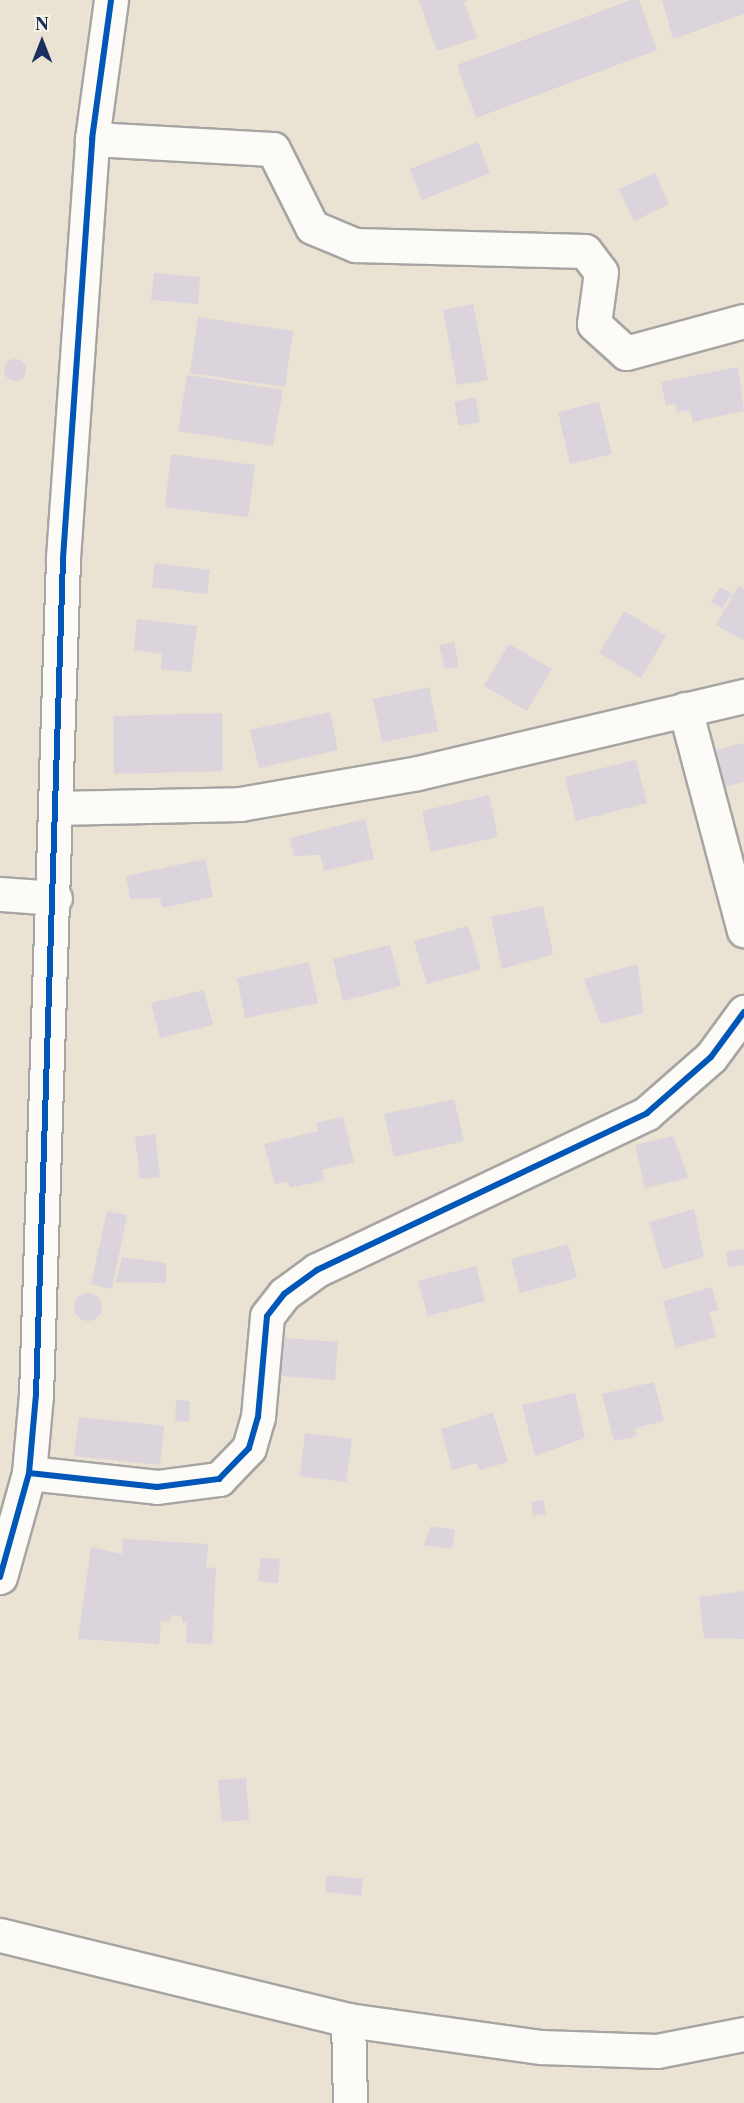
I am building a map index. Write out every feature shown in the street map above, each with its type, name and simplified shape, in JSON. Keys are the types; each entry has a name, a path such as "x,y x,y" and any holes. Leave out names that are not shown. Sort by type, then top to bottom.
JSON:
{"street":[{"path":"0,1577 29,1473 55,898 55,808 63,558 92,139 111,0"},
{"path":"92,139 273,149 312,227 355,245 585,251 601,272 594,324 626,353 744,321"},
{"path":"55,808 240,804 418,773 744,696"},
{"path":"685,709 744,930"},
{"path":"0,894 55,898"},
{"path":"29,1473 157,1487 219,1479 249,1448 258,1417 267,1316 284,1294 317,1270 647,1113 711,1058 744,1012"},
{"path":"0,1935 348,2020 542,2047 657,2051 744,2034"},
{"path":"348,2020 350,2103"}],"building":[{"path":"419,0 469,0 464,2 477,38 437,51"},
{"path":"631,0 639,0 657,50 476,118 457,65"},
{"path":"662,0 744,0 744,14 673,39"},
{"path":"478,142 490,173 422,200 410,169"},
{"path":"655,173 669,204 634,221 619,189"},
{"path":"154,273 200,277 198,304 151,300"},
{"path":"473,304 488,380 457,385 443,310"},
{"path":"198,317 293,331 285,387 190,373"},
{"path":"15,359 23,362 26,370 23,378 15,381 7,378 4,370 7,362"},
{"path":"738,367 744,411 693,422 690,410 677,412 675,403 666,406 661,382"},
{"path":"187,375 283,390 273,446 178,431"},
{"path":"475,397 480,422 459,426 454,402"},
{"path":"599,402 612,454 570,464 558,412"},
{"path":"171,454 255,465 248,517 165,507"},
{"path":"155,563 210,570 207,594 152,587"},
{"path":"738,586 744,589 744,641 716,625"},
{"path":"720,587 732,594 722,608 711,602"},
{"path":"624,611 666,636 641,678 599,653"},
{"path":"137,619 197,626 191,672 161,669 162,654 134,650"},
{"path":"454,642 459,667 445,669 439,645"},
{"path":"509,644 552,669 527,711 484,686"},
{"path":"429,687 438,731 382,742 373,699"},
{"path":"330,712 338,750 259,768 250,730"},
{"path":"222,713 223,771 114,774 113,716"},
{"path":"744,743 744,782 720,788 711,751"},
{"path":"636,760 647,803 576,821 565,777"},
{"path":"489,795 498,837 431,852 422,811"},
{"path":"365,819 374,859 324,871 320,855 294,856 290,838"},
{"path":"205,859 213,897 162,908 160,898 130,899 126,876"},
{"path":"543,906 553,954 502,969 491,917"},
{"path":"468,926 481,969 427,984 414,941"},
{"path":"390,945 401,986 343,1001 333,959"},
{"path":"309,962 318,1003 245,1018 237,978"},
{"path":"638,964 643,1013 601,1024 584,979"},
{"path":"204,990 213,1025 160,1038 151,1003"},
{"path":"454,1099 464,1141 394,1157 384,1114"},
{"path":"343,1117 354,1162 322,1170 324,1180 290,1188 288,1182 275,1184 264,1144 318,1131 316,1123"},
{"path":"155,1134 160,1177 140,1179 135,1137"},
{"path":"673,1136 688,1178 645,1188 635,1145"},
{"path":"694,1209 704,1257 663,1269 649,1222"},
{"path":"107,1211 127,1215 112,1289 91,1284"},
{"path":"568,1244 577,1278 520,1293 511,1259"},
{"path":"744,1249 744,1265 728,1267 726,1251"},
{"path":"122,1257 166,1263 166,1283 116,1282"},
{"path":"476,1266 485,1301 428,1316 418,1281"},
{"path":"712,1287 718,1310 709,1312 716,1337 676,1348 663,1301"},
{"path":"88,1293 98,1297 102,1307 98,1317 88,1321 78,1317 74,1307 78,1297"},
{"path":"258,1336 338,1342 335,1380 256,1374"},
{"path":"654,1382 664,1421 635,1428 637,1436 614,1441 602,1394"},
{"path":"575,1393 585,1438 535,1456 522,1405"},
{"path":"176,1400 190,1401 189,1422 175,1421"},
{"path":"493,1413 508,1462 479,1470 477,1463 452,1470 441,1429"},
{"path":"79,1417 164,1426 160,1465 74,1456"},
{"path":"305,1433 352,1439 346,1482 300,1476"},
{"path":"543,1500 546,1514 533,1516 531,1502"},
{"path":"431,1526 455,1530 452,1549 424,1545"},
{"path":"123,1539 208,1544 206,1567 216,1568 212,1644 186,1643 187,1623 182,1622 182,1616 171,1615 170,1622 161,1621 159,1644 78,1639 91,1547 122,1554"},
{"path":"261,1558 280,1559 278,1583 258,1581"},
{"path":"744,1591 744,1639 704,1638 699,1597"},
{"path":"246,1778 249,1820 222,1822 218,1780"},
{"path":"327,1875 363,1879 361,1896 325,1892"}],"cycle path":[{"path":"0,1577 29,1473 36,1395 63,558 92,139 111,0"},
{"path":"29,1473 157,1487 219,1479 249,1448 258,1417 267,1316 284,1294 317,1270 647,1113 711,1057 744,1012"}]}
